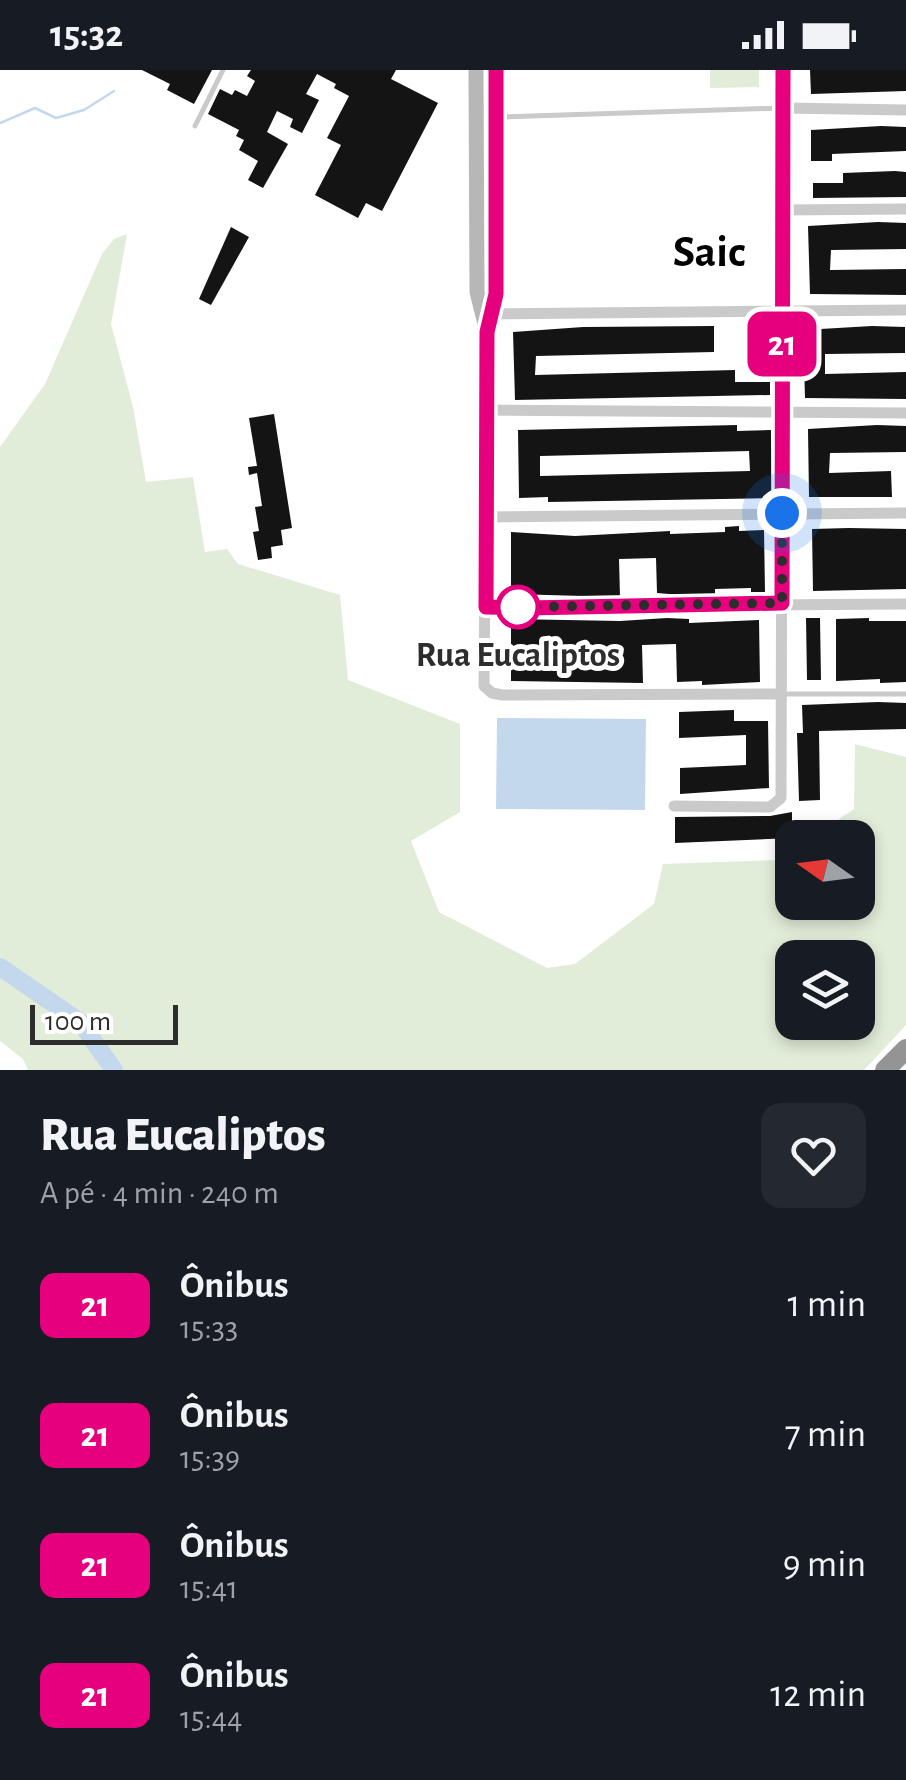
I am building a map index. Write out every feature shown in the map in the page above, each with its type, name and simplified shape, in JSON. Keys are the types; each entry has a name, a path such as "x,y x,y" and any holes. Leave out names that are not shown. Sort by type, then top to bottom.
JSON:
{"highway":[{"path":"885,1070 906,1049"}],"street":[{"path":"476,70 476,292 487,314"},
{"path":"496,70 496,294 487,314 484,686 502,696 782,694"},
{"path":"674,806 770,807 782,798 783,70"},
{"path":"783,108 906,110"},
{"path":"783,210 906,208"},
{"path":"487,314 906,310"},
{"path":"488,410 906,413"},
{"path":"487,517 906,513"},
{"path":"486,607 906,604"}],"lane":[{"path":"195,126 223,70"},
{"path":"496,117 783,108"},
{"path":"782,694 906,694"}],"green space":[{"path":"710,70 759,70 759,87 710,88"},
{"path":"127,234 111,324 133,407 146,482 193,477 205,552 227,549 238,564 340,595 348,680 460,724 460,812 411,841 439,912 547,968 575,964 654,904 663,864 775,860 775,920 875,920 875,820 838,820 854,809 855,744 906,757 906,1025 864,1070 28,1070 23,1059 0,1041 0,447 45,384 102,254 114,239"}],"water":[{"path":"497,718 646,719 645,810 496,809"}],"building":[{"path":"142,70 212,70 194,104 167,90 170,84"},
{"path":"251,70 396,70 391,79 438,103 382,211 366,203 358,218 315,195 341,145 327,138 349,96 317,74 306,94 319,100 302,133 290,127 293,119 277,111 267,132 288,144 263,188 248,180 258,161 239,150 244,140 236,136 239,130 208,114 220,89 247,96 255,81 247,76"},
{"path":"810,70 906,70 906,91 811,94"},
{"path":"906,127 906,151 832,154 832,161 811,161 811,130"},
{"path":"906,172 906,197 813,198 813,183 843,183 843,173"},
{"path":"906,223 906,249 831,250 830,270 906,269 906,295 810,294 808,226"},
{"path":"231,227 249,237 211,305 199,299"},
{"path":"714,326 714,352 536,356 535,375 735,370 735,382 770,382 770,395 515,400 513,332"},
{"path":"905,327 905,353 825,354 825,374 906,372 906,399 805,398 803,330"},
{"path":"747,328 769,328 768,359 747,360"},
{"path":"274,414 292,528 281,530 283,545 271,547 272,558 258,560 253,532 259,531 255,507 262,506 257,473 249,475 248,467 257,466 249,418"},
{"path":"737,425 737,431 771,430 772,498 548,502 548,497 519,498 518,430","holes":["749,451 750,471 540,476 540,456"]},
{"path":"906,426 906,452 830,453 829,473 891,471 892,497 809,497 808,429"},
{"path":"739,526 739,531 764,530 765,592 751,592 751,588 715,589 715,594 693,596 657,593 656,558 619,559 620,597 511,594 511,532 575,536 670,534 725,532 725,527"},
{"path":"812,529 906,529 906,589 813,591"},
{"path":"806,618 820,618 821,680 807,680"},
{"path":"511,619 689,619 689,623 759,620 760,682 677,682 676,644 642,645 643,683 511,681"},
{"path":"836,619 906,621 906,682 836,681"},
{"path":"906,703 906,729 819,731 820,800 799,801 797,733 803,733 802,705"},
{"path":"734,710 734,721 768,721 769,788 680,794 680,768 746,765 746,735 679,738 679,712"},
{"path":"792,812 792,820 775,820 775,839 675,843 675,817 770,816"}],"waterway":[{"path":"0,123 35,108 56,118 84,110 114,91"},
{"path":"0,967 80,1022 114,1070"}],"bus line":[{"name":"21","path":"496,70 496,294 487,332 486,607 527,608 782,603 783,70"}],"place":[{"name":"Rua Eucaliptos","path":"518,607"}],"district":[{"name":"Saic","path":"709,250"}],"route":[{"path":"518,607 782,603 782,513"}]}
